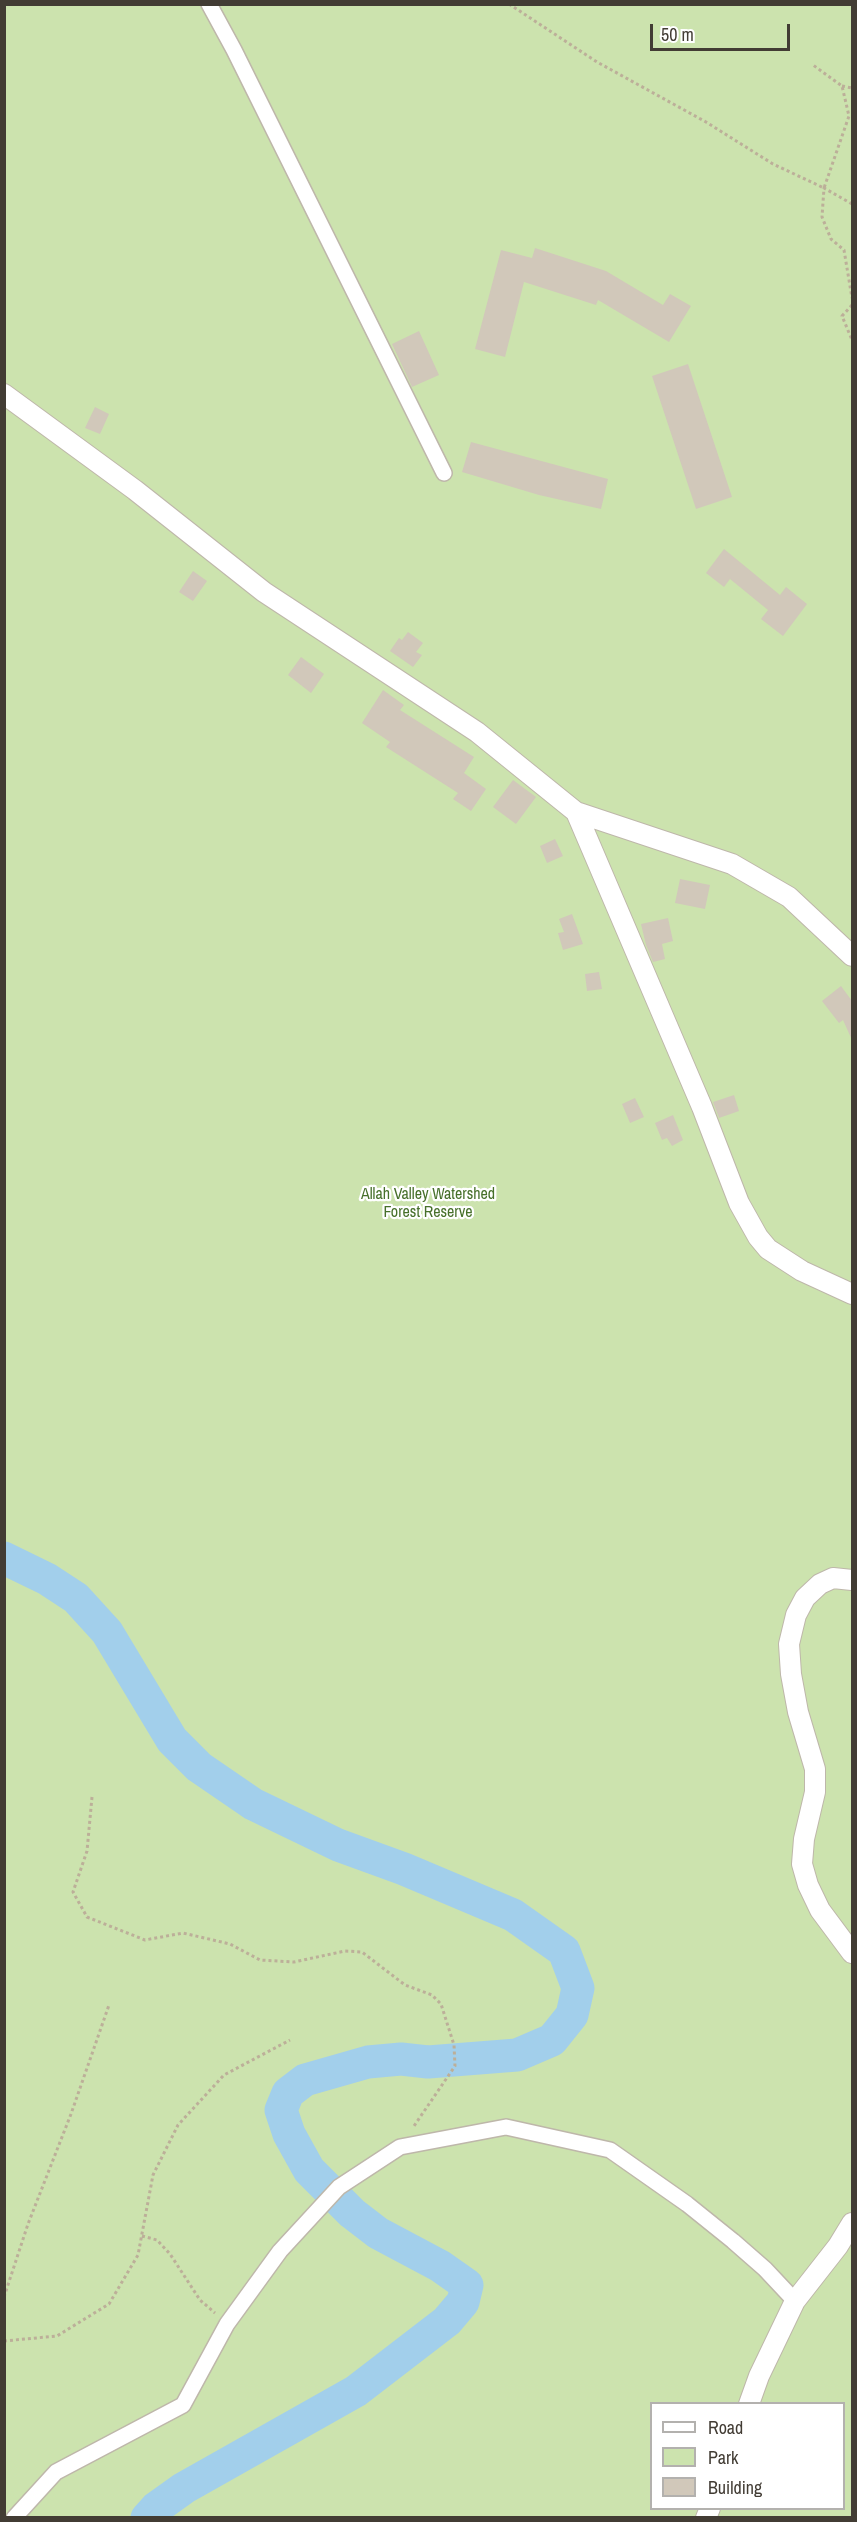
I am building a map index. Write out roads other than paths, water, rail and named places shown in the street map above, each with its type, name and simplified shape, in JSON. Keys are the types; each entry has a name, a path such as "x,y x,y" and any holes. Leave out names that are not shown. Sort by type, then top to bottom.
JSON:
{"street":[{"path":"209,4 444,473"},
{"path":"4,394 135,490 264,592 477,732 576,812 732,864 789,897 852,956"},
{"path":"576,812 702,1107 739,1203 758,1237 768,1249 802,1271 852,1294"},
{"path":"852,1580 833,1578 820,1584 805,1598 796,1615 789,1644 791,1674 798,1712 810,1745 815,1770 815,1792 804,1839 802,1864 808,1885 820,1910 852,1953"},
{"path":"14,2517 56,2472 183,2405 227,2324 280,2251 339,2187 400,2148 506,2127 610,2150 687,2204 765,2269 795,2301"},
{"path":"749,2402 759,2376 795,2301 838,2246 852,2223"}],"waterway":[{"path":"4,1558 47,1579 76,1598 107,1632 172,1740 199,1767 253,1804 338,1845 404,1869 513,1915 564,1951 578,1988 572,2015 552,2040 517,2055 428,2062 401,2059 368,2062 305,2080 288,2093 281,2110 289,2134 309,2170 352,2213 378,2233 440,2266 467,2285 463,2302 447,2321 356,2391 184,2488 156,2508 147,2518"}],"park label":[{"name":"Allah Valley Watershed Forest Reserve","path":"428,1204"}]}
